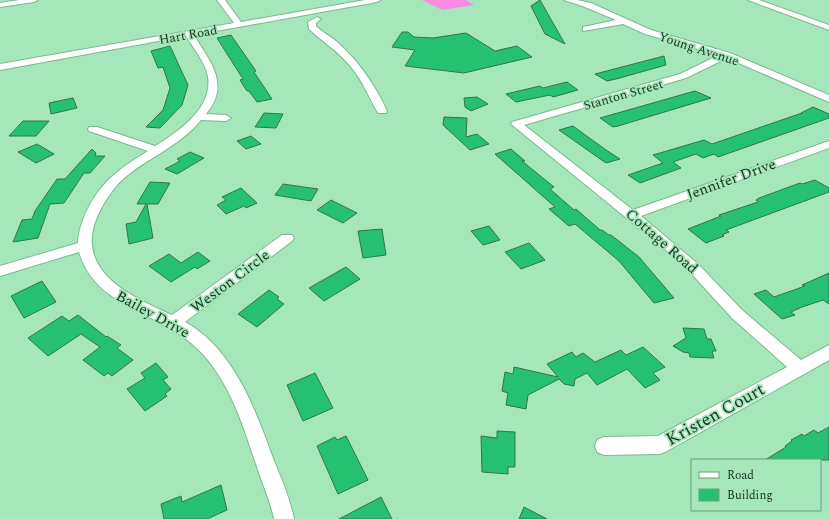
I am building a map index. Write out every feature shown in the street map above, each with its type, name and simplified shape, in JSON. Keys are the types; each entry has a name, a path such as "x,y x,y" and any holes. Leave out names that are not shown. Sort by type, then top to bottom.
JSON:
{"street":[{"path":"0,5 34,0"},
{"path":"221,0 239,25"},
{"name":"Hart Road","path":"0,67 377,0"},
{"name":"Young Avenue","path":"568,0 588,5 648,32 727,55 829,99"},
{"path":"752,0 829,28"},
{"path":"316,19 312,22 312,27 333,43 357,70 377,99 382,111"},
{"path":"586,29 624,21"},
{"name":"Bailey Drive","path":"189,34 213,77 211,99 199,117 176,138 155,150 118,177 94,210 87,227 85,246 90,262 99,276 113,292 134,306 174,323 197,339 216,358 242,403 282,509 284,519"},
{"name":"Stanton Street","path":"516,124 683,76 727,55"},
{"path":"199,117 226,118"},
{"name":"Cottage Road","path":"516,124 632,215 693,266 743,319 799,368"},
{"path":"93,129 155,150"},
{"name":"Jennifer Drive","path":"632,215 829,144"},
{"name":"Weston Circle","path":"174,323 287,238"},
{"path":"0,271 85,246"},
{"name":"Kristen Court","path":"604,446 660,445 829,352"}],"shaded area":[{"path":"422,0 466,0 474,5 442,10"}],"building":[{"path":"540,0 565,44 545,34 531,6"},
{"path":"402,32 408,32 414,37 433,38 466,33 495,51 517,46 532,57 464,73 405,66 415,50 392,47"},
{"path":"231,35 256,71 254,72 272,99 257,102 249,91 247,91 240,80 243,79 217,38"},
{"path":"170,46 188,85 182,105 160,128 146,127 163,110 170,88 163,67 158,68 151,51"},
{"path":"664,56 666,65 616,79 607,81 595,74"},
{"path":"567,82 578,90 553,97 550,95 516,102 506,94 540,86 543,88"},
{"path":"695,91 711,98 613,127 600,118"},
{"path":"477,97 488,104 471,111 465,107 464,98"},
{"path":"73,98 77,108 51,114 49,103"},
{"path":"813,107 829,114 829,118 718,157 714,154 703,158 696,154 673,162 681,168 640,183 628,175 663,163 653,155 704,140 712,144 802,113"},
{"path":"264,113 283,114 276,128 255,127"},
{"path":"444,117 467,118 466,137 477,134 489,144 470,150 443,125"},
{"path":"23,121 49,121 36,136 9,136"},
{"path":"573,126 620,159 606,163 559,130"},
{"path":"251,136 261,144 246,149 237,141"},
{"path":"37,144 54,154 36,163 18,152"},
{"path":"92,149 96,153 95,156 105,156 90,173 84,173 64,203 50,204 38,238 13,242 22,220 32,219 35,211 57,179 65,179"},
{"path":"511,149 525,161 522,161 554,187 550,189 574,210 576,209 600,230 611,235 639,257 674,298 654,303 619,261 575,224 569,226 549,209 555,207 495,154"},
{"path":"190,152 204,158 177,174 165,169 180,161 177,159"},
{"path":"815,180 829,188 829,192 726,230 729,232 722,235 724,236 706,243 688,229 721,216 719,215 758,202 756,200 759,198 800,183 802,184"},
{"path":"150,182 170,183 158,204 147,204 153,238 129,244 126,224 136,222 146,204 137,204"},
{"path":"283,184 318,189 311,201 275,195"},
{"path":"241,188 257,203 246,208 244,206 226,214 217,205 226,200 222,197"},
{"path":"331,200 357,213 343,223 317,210"},
{"path":"489,226 500,240 483,245 471,231"},
{"path":"382,229 386,255 363,258 358,231"},
{"path":"529,243 545,260 521,269 505,252"},
{"path":"198,252 210,261 197,269 195,267 171,282 149,266 169,254 181,263"},
{"path":"346,267 360,279 324,301 309,288"},
{"path":"829,273 829,304 823,300 791,312 795,315 782,319 754,294 766,290 774,297 805,286 802,285"},
{"path":"42,281 56,302 24,318 11,296"},
{"path":"269,290 279,297 277,299 284,304 257,327 238,314"},
{"path":"78,315 106,337 107,336 121,345 117,348 133,360 112,376 108,373 104,376 83,360 100,347 81,334 48,356 28,338 62,316 69,321"},
{"path":"683,328 704,329 707,339 711,339 716,351 712,351 714,358 690,357 689,353 683,352 673,346 686,338"},
{"path":"643,347 665,367 653,373 660,380 645,388 627,369 597,385 587,373 575,379 574,386 564,384 559,379 528,395 526,409 506,405 508,393 502,391 505,372 513,374 514,367 558,377 547,364 572,352 576,357 583,353 595,362 621,350 626,355"},
{"path":"156,363 168,377 163,380 171,389 165,394 167,396 145,411 127,389 145,378 141,373"},
{"path":"315,373 333,408 303,421 287,385"},
{"path":"829,427 829,460 767,459 786,447 785,446 792,441 791,440 802,434 804,436 814,430 818,433"},
{"path":"497,431 515,432 515,467 508,467 508,474 482,472 481,436 497,438"},
{"path":"346,436 368,480 338,494 317,446 335,437 337,440"},
{"path":"221,485 227,510 207,519 164,519 161,504 181,496 182,502"},
{"path":"381,497 392,519 339,519"},
{"path":"524,507 547,519 519,519"}]}
